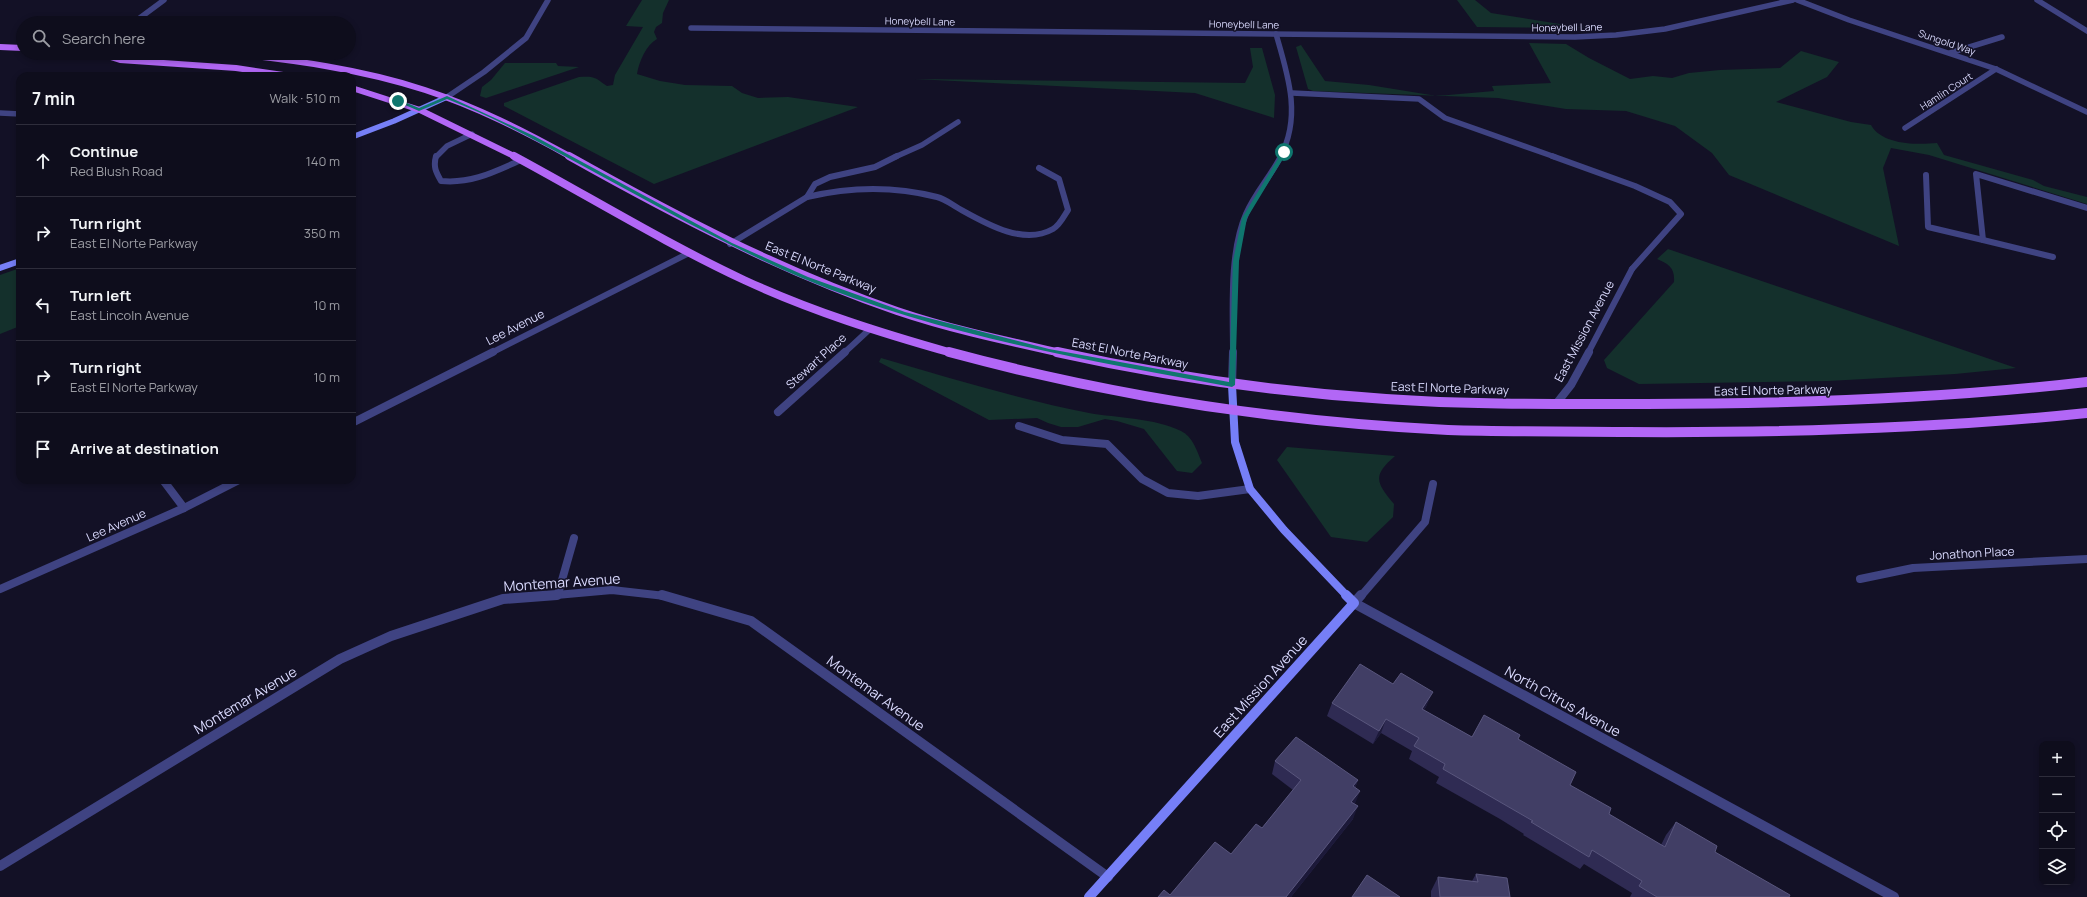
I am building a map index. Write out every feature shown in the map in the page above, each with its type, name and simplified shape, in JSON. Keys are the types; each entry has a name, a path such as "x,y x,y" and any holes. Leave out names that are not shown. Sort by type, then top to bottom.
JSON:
{"main road":[{"path":"0,47 16,48"},
{"path":"120,60 236,68 263,72"},
{"name":"East El Norte Parkway","path":"278,60 344,69 384,78 447,97 532,137 730,244 806,278 903,313 1049,351 1232,385 1355,397 1456,402 1556,404 1733,404 1903,400 2024,390 2087,382"},
{"path":"356,89 397,101 472,134 689,253 758,286 849,322 922,345 1030,374 1149,398 1295,418 1439,430 1811,432 1932,427 2034,419 2087,413"},
{"path":"356,135 447,97"},
{"path":"0,268 16,262"},
{"name":"North Citrus Avenue","path":"1232,385 1235,442 1250,489 1284,530 1354,603"},
{"name":"East Mission Avenue","path":"1089,897 1354,603"}],"street":[{"path":"142,16 164,0"},
{"path":"447,97 484,72 526,38 548,0"},
{"name":"Honeybell Lane","path":"691,28 1276,34 1616,35 1665,29 1793,0"},
{"name":"Sungold Way","path":"1797,0 1849,20 1996,69 2087,112"},
{"path":"2037,0 2087,32"},
{"path":"1232,385 1236,261 1243,225 1245,218 1284,152 1293,125 1292,93 1276,34"},
{"path":"1950,53 2002,37"},
{"name":"Hamlin Court","path":"1905,128 1996,69"},
{"name":"East Mission Avenue","path":"1292,93 1420,99 1445,118 1635,186 1670,202 1681,214 1632,269 1571,385 1556,404"},
{"path":"0,113 16,114"},
{"path":"807,198 815,184 830,177 875,168 922,145 958,122"},
{"path":"472,134 443,149 436,156 434,162 436,173 441,181 456,183 471,182 521,160"},
{"path":"730,244 807,198 832,190 855,188 908,191 939,198 986,222 1019,235 1039,233 1053,228 1068,210 1059,179 1039,168"},
{"path":"1983,240 1976,174 2087,208"},
{"path":"1926,175 1928,227 2053,257"},
{"name":"Lee Avenue","path":"356,421 689,253"},
{"name":"Stewart Place","path":"778,412 871,328"},
{"path":"1019,426 1054,439 1079,444 1106,444 1126,468 1168,493 1196,495 1250,489"},
{"path":"166,484 184,508"},
{"name":"Lee Avenue","path":"0,589 184,508 231,484"},
{"name":"East Mission Avenue","path":"1354,603 1425,522 1433,484"},
{"path":"558,594 574,538"},
{"name":"Jonathon Place","path":"1860,580 1913,568 2087,559"},
{"name":"Montemar Avenue","path":"0,866 340,659 391,636 503,599 612,590 660,594 751,621 1108,877"},
{"name":"North Citrus Avenue","path":"1354,603 1894,897"}],"green space":[{"path":"642,0 669,0 663,13 662,23 656,27 654,32 657,39 646,50 639,64 637,74 660,81 685,85 732,86 742,93 758,98 788,97 858,107 654,184 504,106 504,103 579,77 592,77 607,86 613,85 615,75 643,27 626,26"},
{"path":"1457,0 1475,0 1491,13 1585,28 1477,27"},
{"path":"1529,43 1566,44 1589,58 1630,79 1653,76 1672,78 1689,73 1720,70 1780,68 1801,51 1839,62 1827,77 1776,102 1851,122 1871,125 1876,132 1891,140 1920,144 1937,143 1944,155 2033,180 2044,186 2087,197 2087,204 1929,155 1891,148 1883,168 1899,246 1729,175 1712,153 1675,126 1626,111 1566,109 1498,98 1439,96 1494,91 1492,86 1551,83"},
{"path":"1301,45 1325,81 1369,85 1435,96 1313,91 1308,89 1296,47"},
{"path":"1250,48 1262,48 1275,95 1274,118 1195,93 915,79 1245,83 1253,67"},
{"path":"505,63 556,63 558,66 579,67 486,98 480,96 482,87 491,80"},
{"path":"1668,249 2016,368 1955,374 1828,381 1639,384 1607,368 1604,360 1674,282 1673,273 1670,267 1657,259"},
{"path":"16,269 16,328 0,334 0,275"},
{"path":"881,358 984,388 1036,401 1089,413 1160,423 1181,431 1189,437 1202,463 1192,473 1177,471 1144,429 1117,421 1105,419 1078,427 1061,427 1037,418 989,420 879,362"},
{"path":"1287,447 1395,456 1383,468 1379,479 1383,490 1394,504 1393,517 1367,542 1331,537 1277,460"}],"building":[{"path":"1360,664 1393,684 1401,673 1433,692 1422,709 1472,737 1484,715 1520,735 1518,739 1576,772 1570,785 1611,808 1609,814 1665,847 1676,822 1717,846 1715,852 1790,895 1789,897 1657,897 1639,886 1642,881 1592,850 1589,857 1531,822 1533,821 1443,769 1445,764 1414,746 1419,738 1386,719 1379,731 1332,703"},
{"path":"1296,737 1358,780 1353,786 1360,791 1351,802 1358,806 1286,897 1158,897 1164,890 1170,895 1215,842 1231,854 1256,824 1262,828 1301,780 1275,761"},
{"path":"1476,874 1507,878 1510,897 1440,897 1438,877 1478,882"},
{"path":"1367,875 1400,897 1352,897"}],"route":[{"path":"398,101 419,110 447,97 464,104 532,137 730,244 806,278 903,313 1049,351 1232,385 1236,261 1245,218 1284,152"}]}
